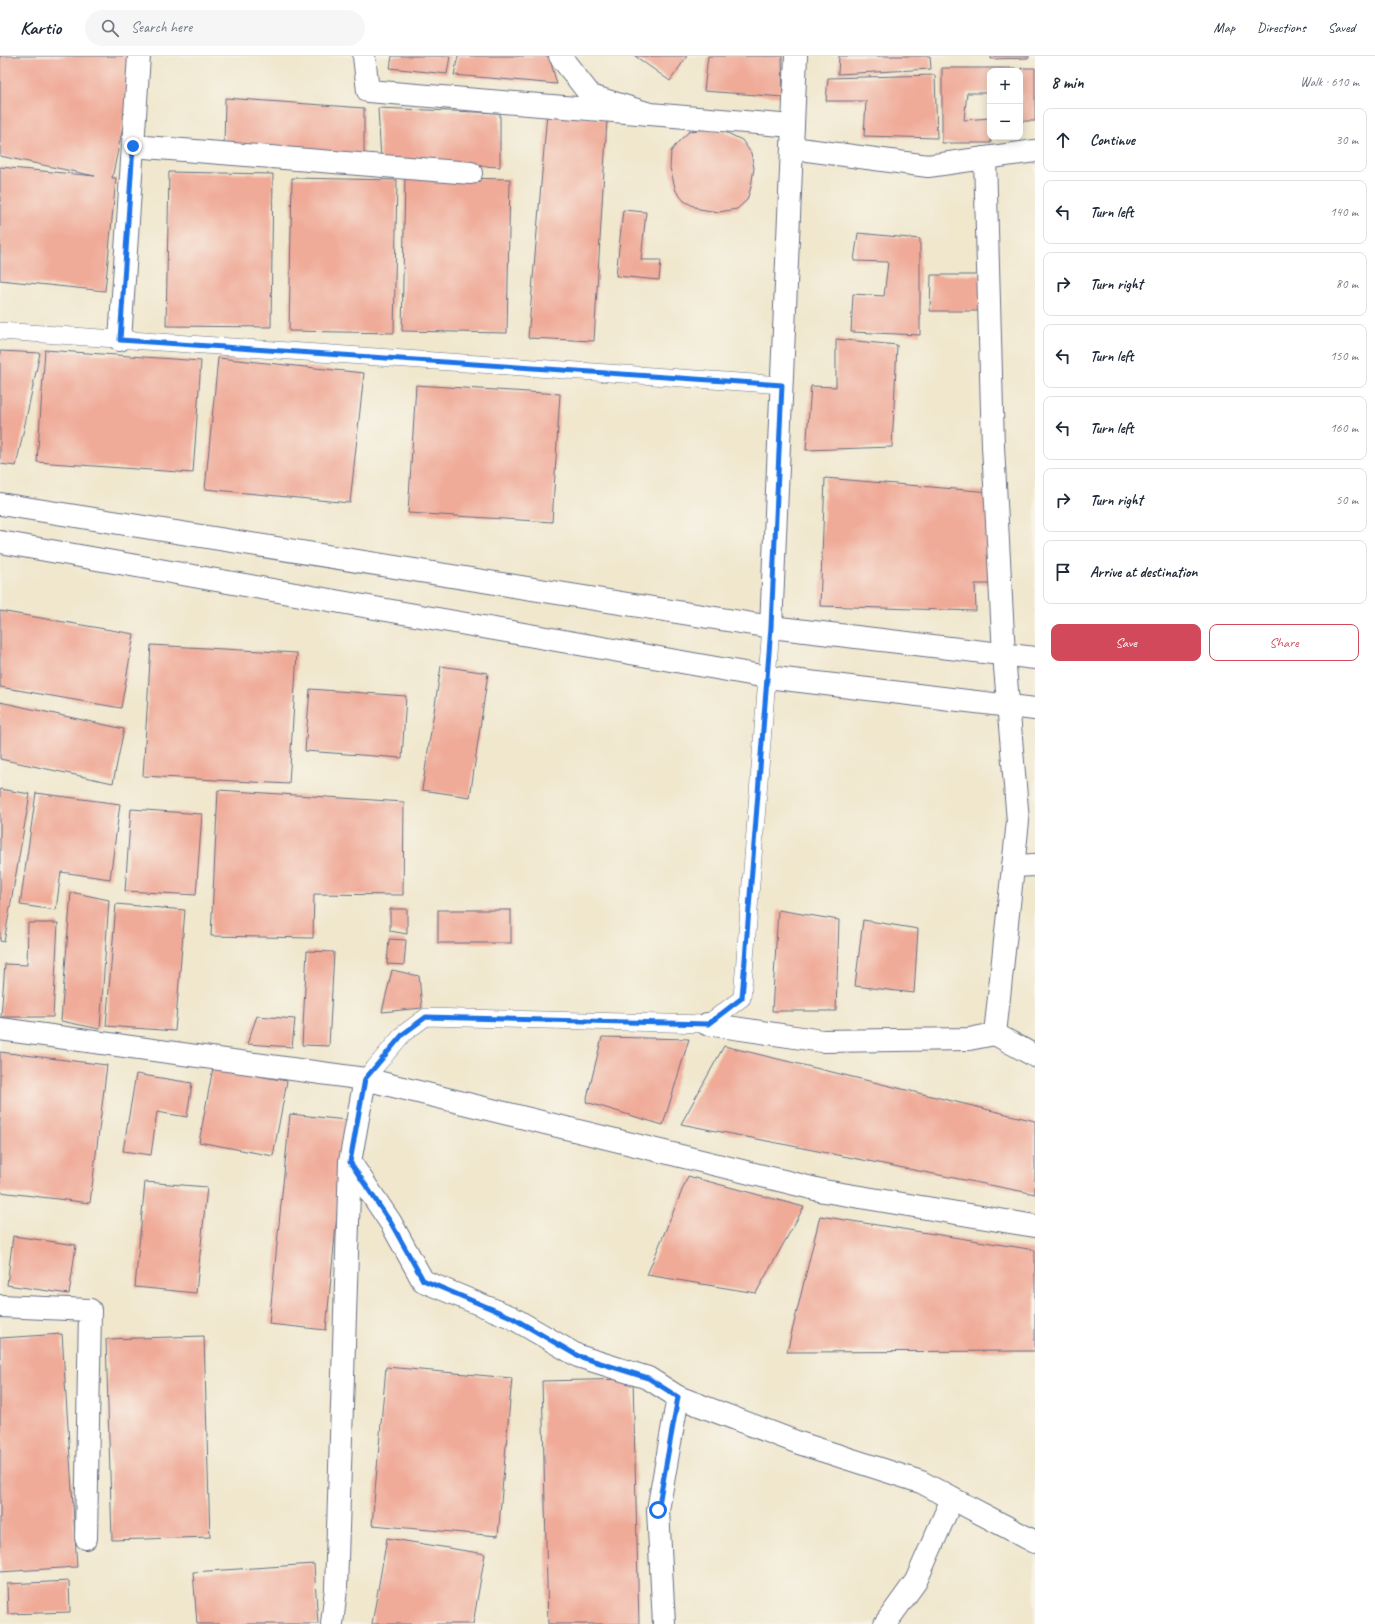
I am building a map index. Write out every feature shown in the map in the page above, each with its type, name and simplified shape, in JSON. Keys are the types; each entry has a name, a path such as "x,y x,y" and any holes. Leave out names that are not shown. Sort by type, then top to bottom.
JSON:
{"street":[{"path":"120,340 139,56"},
{"path":"364,56 368,91 793,126"},
{"path":"560,56 591,96 650,114"},
{"path":"708,1024 742,998 771,627 796,56"},
{"path":"133,146 471,173"},
{"path":"792,148 928,166 1035,151"},
{"path":"985,158 993,446 1004,655 1018,821 995,1034"},
{"path":"0,331 782,385"},
{"path":"0,504 771,627 1035,658"},
{"path":"0,542 767,677 1035,710"},
{"path":"1013,866 1035,865"},
{"path":"332,1624 336,1589 350,1162 365,1079 403,1034 426,1017 708,1024 822,1041 969,1039 995,1034 1035,1056"},
{"path":"0,1029 365,1079 824,1191 1035,1226"},
{"path":"350,1162 391,1223 423,1280 511,1317 578,1356 648,1378 678,1397 799,1443 921,1482 1035,1542"},
{"path":"0,1306 90,1310 86,1538"},
{"path":"664,1624 658,1510 678,1397"},
{"path":"884,1624 916,1581 952,1499"}],"building":[{"path":"0,56 138,56 112,178 116,178 105,291 0,280 0,167 95,176 0,156"},
{"path":"392,56 450,56 447,74 390,68"},
{"path":"458,56 549,56 557,84 454,75"},
{"path":"635,56 687,56 670,81"},
{"path":"708,56 782,56 783,97 704,91"},
{"path":"839,56 930,56 931,69 838,74"},
{"path":"991,56 1029,56 1029,58 991,59"},
{"path":"942,68 987,68 987,93 967,93 964,120 987,118 987,140 991,140 991,143 942,143"},
{"path":"1023,68 1035,68 1035,121 1023,121"},
{"path":"935,75 937,138 864,136 866,101 826,101 828,78"},
{"path":"225,98 364,108 364,156 224,148"},
{"path":"378,108 500,113 500,167 381,160"},
{"path":"547,113 607,120 594,341 528,338"},
{"path":"707,129 723,131 742,140 751,153 754,168 751,187 747,200 737,209 719,212 699,209 684,201 676,191 670,168 671,151 690,131"},
{"path":"169,172 273,174 271,327 166,326"},
{"path":"405,177 510,179 507,333 402,331"},
{"path":"292,178 397,180 394,333 289,331"},
{"path":"623,210 646,212 641,260 661,260 659,280 616,276"},
{"path":"858,233 920,239 920,335 851,332 853,294 884,296 888,262 854,261"},
{"path":"931,275 981,275 983,311 930,311"},
{"path":"836,339 897,345 892,447 806,450 811,386 836,387"},
{"path":"45,350 201,361 193,473 37,462"},
{"path":"0,351 40,353 16,466 0,464"},
{"path":"218,358 364,373 350,503 205,489"},
{"path":"416,385 560,394 552,522 408,513"},
{"path":"825,478 990,492 993,584 975,584 976,611 820,606"},
{"path":"0,611 134,634 121,708 0,687"},
{"path":"151,645 297,653 289,784 143,776"},
{"path":"441,666 488,673 470,797 422,790"},
{"path":"310,689 406,696 402,758 305,751"},
{"path":"0,702 124,729 113,783 0,759"},
{"path":"0,789 30,794 4,942 0,941"},
{"path":"218,790 404,802 403,895 314,894 313,938 211,936"},
{"path":"36,793 120,804 110,879 61,872 56,910 20,905"},
{"path":"131,809 202,814 196,895 125,891"},
{"path":"71,892 109,900 100,1029 61,1021"},
{"path":"116,904 185,910 175,1031 106,1026"},
{"path":"390,909 407,909 407,934 390,931"},
{"path":"438,910 511,910 511,943 438,943"},
{"path":"778,910 839,920 836,1011 772,1011"},
{"path":"863,920 918,929 914,993 855,986"},
{"path":"28,923 58,923 53,1017 1,1017 5,964 27,965"},
{"path":"389,939 406,940 404,965 387,964"},
{"path":"307,951 334,952 329,1046 302,1045"},
{"path":"392,970 419,976 422,1008 382,1012"},
{"path":"257,1016 295,1019 292,1047 247,1044"},
{"path":"602,1037 689,1039 663,1125 586,1102"},
{"path":"724,1046 1035,1121 1035,1194 681,1124"},
{"path":"0,1052 107,1065 90,1203 0,1192"},
{"path":"213,1068 287,1081 273,1156 199,1142"},
{"path":"136,1074 192,1083 187,1117 157,1112 151,1155 123,1151"},
{"path":"290,1114 346,1120 326,1330 269,1324"},
{"path":"688,1176 804,1207 756,1293 647,1275"},
{"path":"145,1182 207,1187 196,1293 135,1287"},
{"path":"820,1216 1035,1250 1035,1351 787,1352"},
{"path":"13,1236 76,1245 69,1294 7,1285"},
{"path":"62,1334 77,1567 0,1572 0,1338"},
{"path":"204,1336 210,1537 112,1540 106,1339"},
{"path":"386,1367 512,1378 498,1536 372,1525"},
{"path":"633,1379 639,1624 548,1624 542,1381"},
{"path":"387,1538 485,1554 473,1624 372,1624"},
{"path":"314,1564 318,1624 197,1624 193,1572"},
{"path":"69,1581 70,1612 8,1614 7,1584"}],"route":[{"path":"133,146 120,340 782,385 771,627 742,998 708,1024 426,1017 403,1034 365,1079 350,1162 391,1223 423,1280 511,1317 578,1356 648,1378 678,1397 658,1510"}]}
